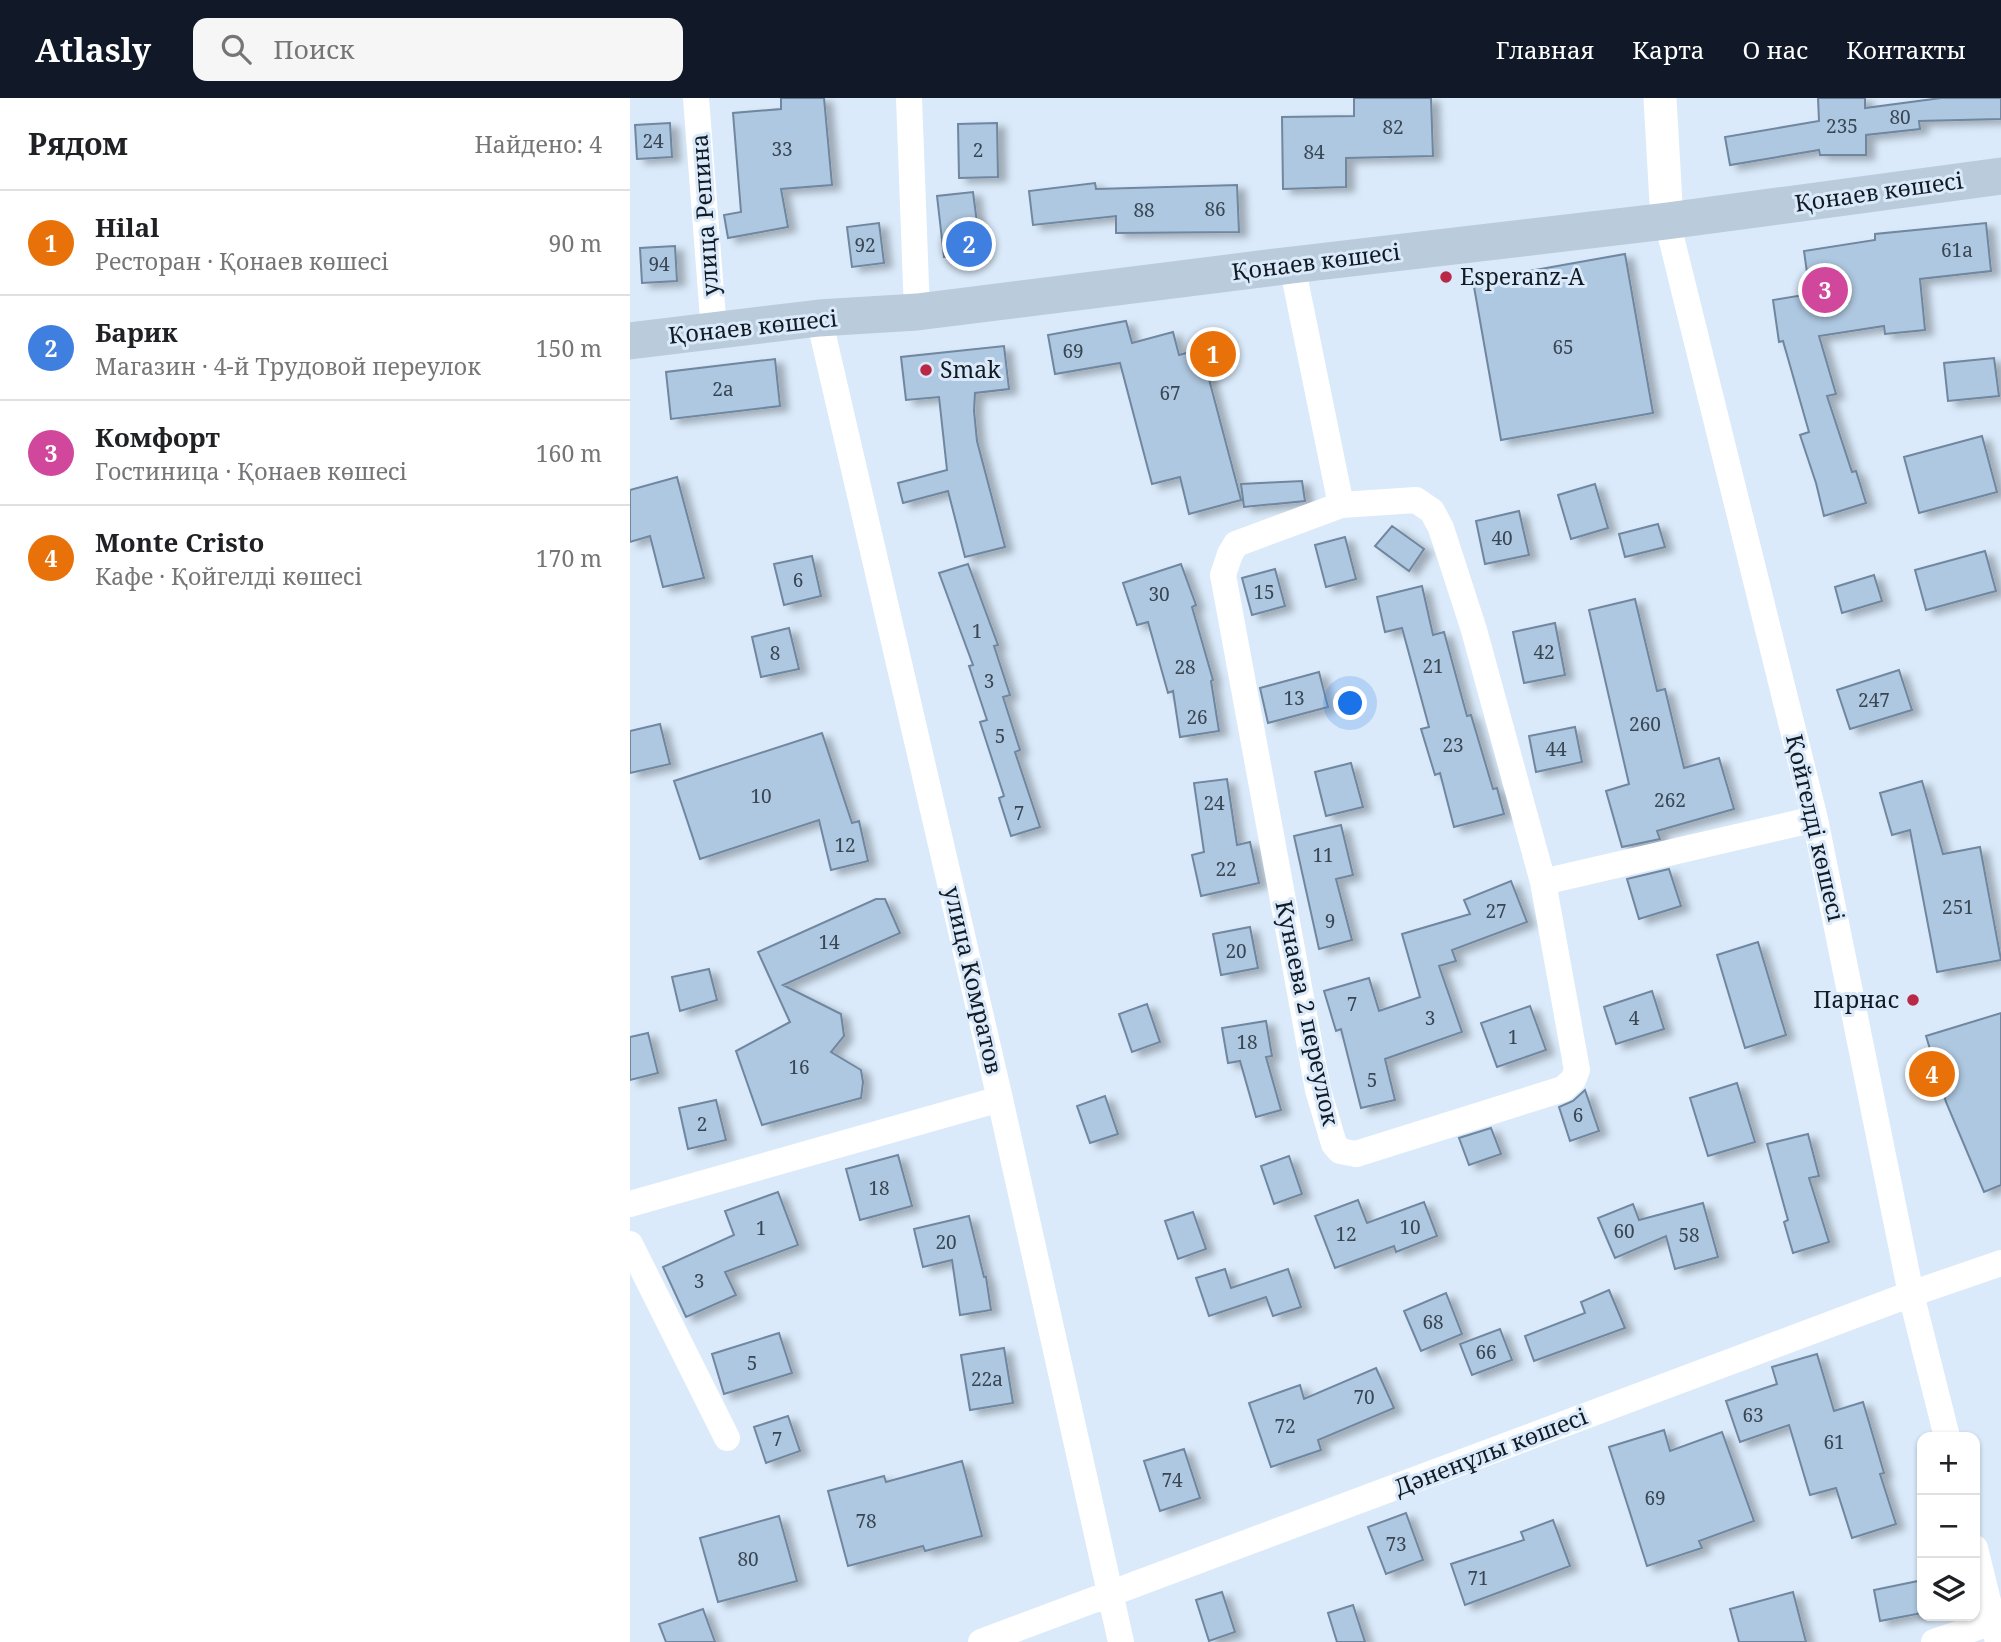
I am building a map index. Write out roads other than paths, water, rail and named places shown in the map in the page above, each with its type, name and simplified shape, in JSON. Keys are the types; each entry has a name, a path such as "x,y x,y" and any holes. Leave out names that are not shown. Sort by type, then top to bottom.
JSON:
{"main road":[{"name":"Қонаев көшесі","path":"630,341 819,318 916,312 1667,221 2001,176"}],"street":[{"name":"улица Репина","path":"696,98 714,331"},
{"path":"909,98 916,312"},
{"path":"1660,98 1667,221"},
{"name":"Қойгелді көшесі","path":"1667,221 1815,819 1911,1293 1946,1432"},
{"path":"1292,265 1341,505"},
{"name":"улица Комратов","path":"819,318 1000,1099 1121,1642"},
{"name":"Кунаева 2 переулок","path":"1416,500 1432,510 1441,528 1474,630 1543,882 1577,1070 1573,1080 1563,1090 1356,1154 1340,1151 1335,1144 1318,1090 1223,575 1236,544 1341,505 1416,500"},
{"path":"1543,882 1815,819"},
{"path":"630,1204 1000,1099"},
{"path":"630,1244 727,1438"},
{"name":"Дәненұлы көшесі","path":"981,1642 1911,1293 2001,1263"},
{"path":"1934,1642 1997,1627 1978,1558"}],"place":[{"name":"Барик","path":"969,244"},
{"name":"Esperanz-A","path":"1446,277"},
{"name":"Комфорт","path":"1825,290"},
{"name":"Hilal","path":"1213,354"},
{"name":"Smak","path":"926,370"},
{"name":"Парнас","path":"1913,1000"},
{"name":"Monte Cristo","path":"1932,1074"}]}
